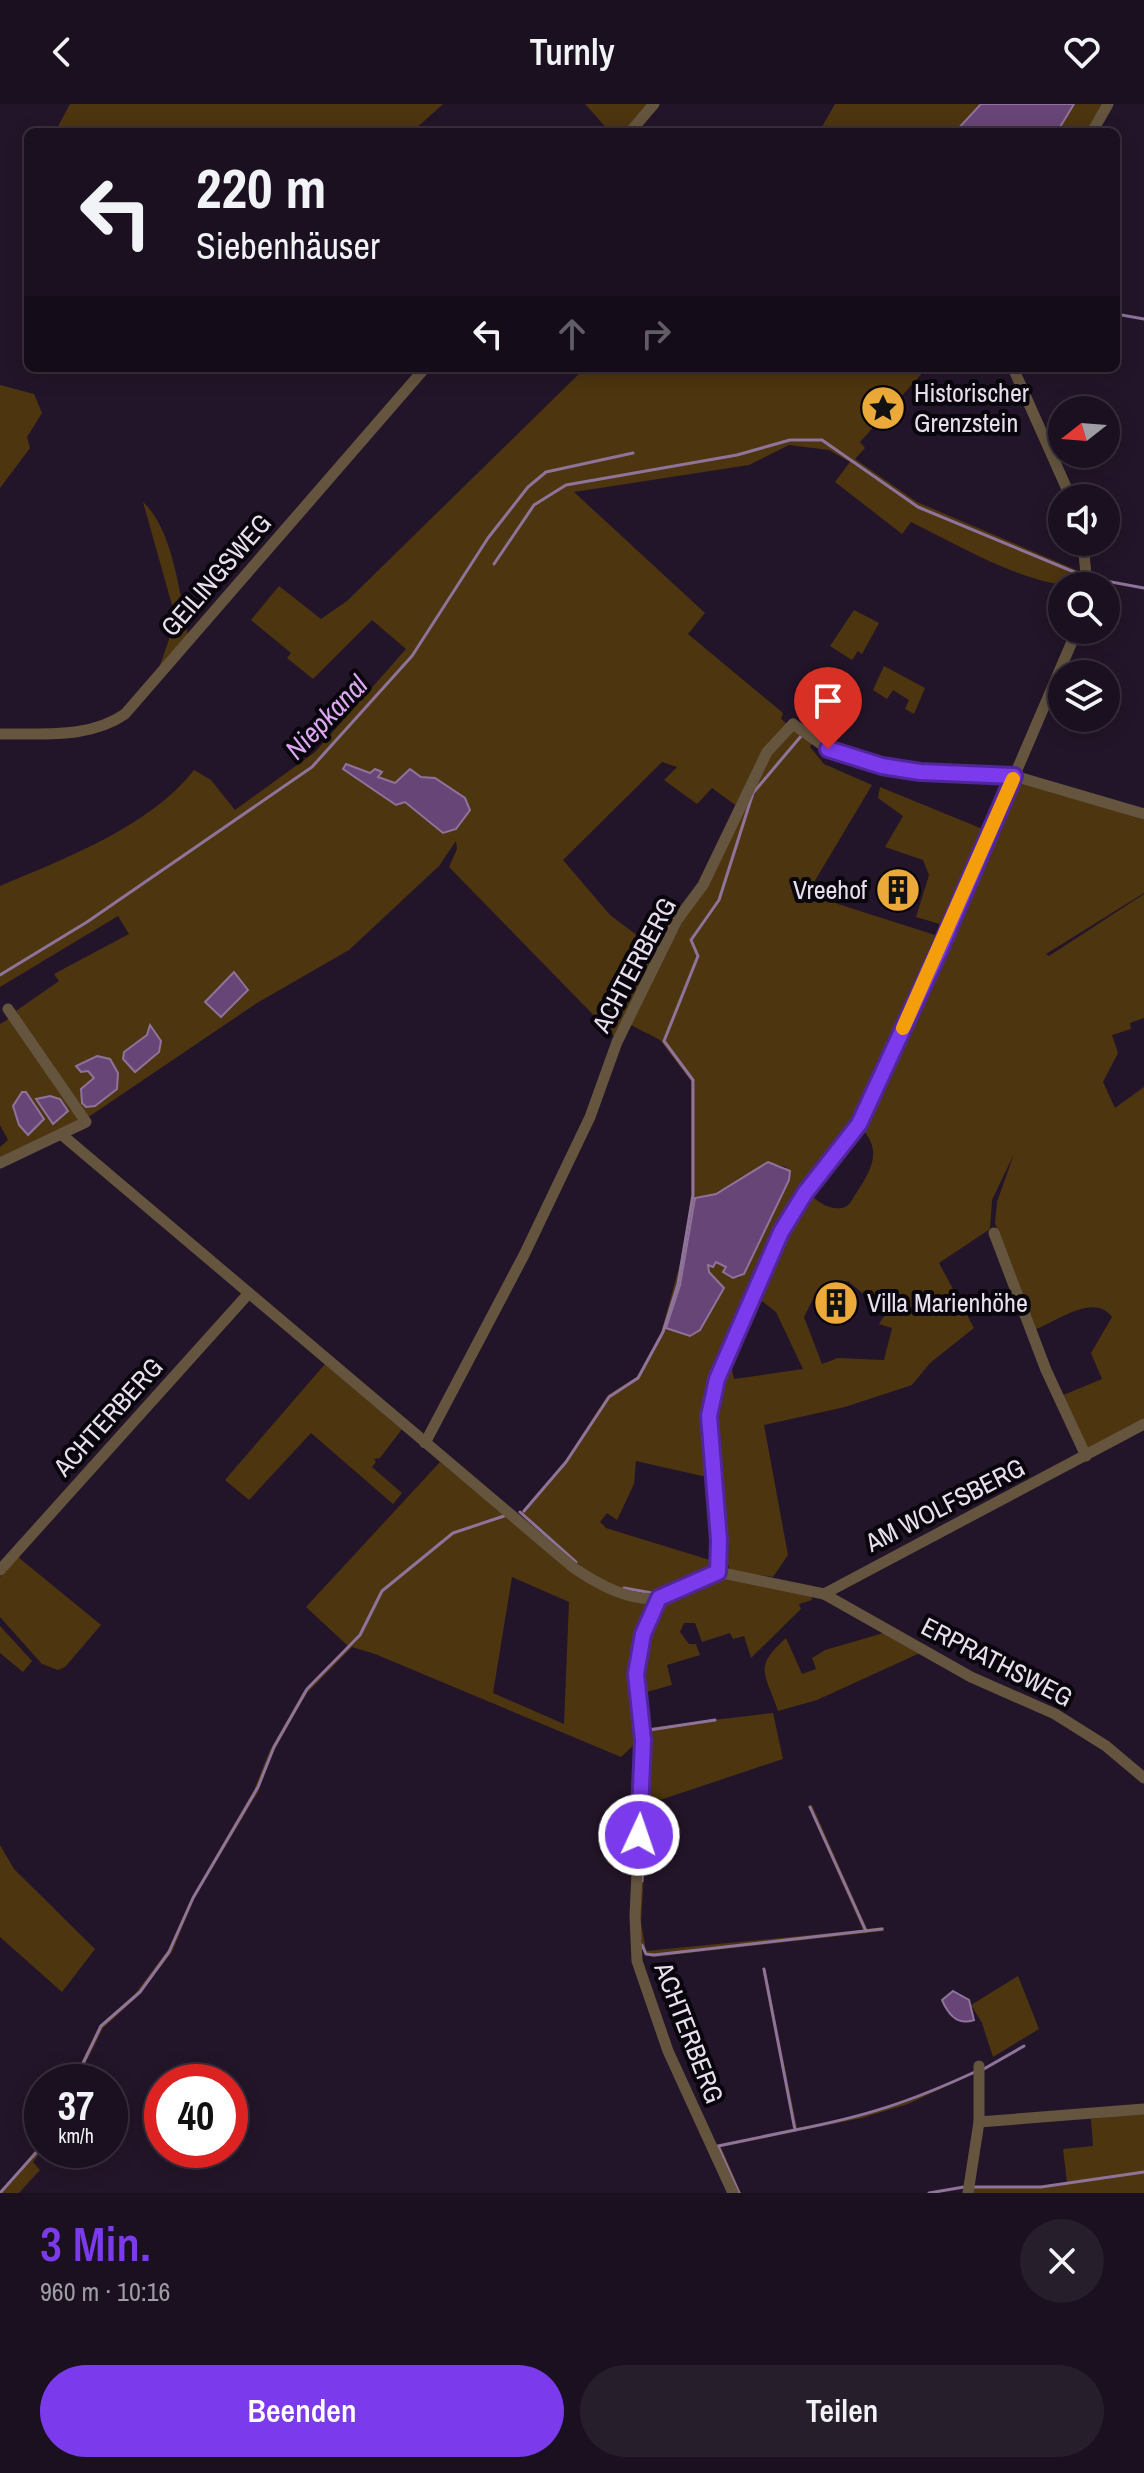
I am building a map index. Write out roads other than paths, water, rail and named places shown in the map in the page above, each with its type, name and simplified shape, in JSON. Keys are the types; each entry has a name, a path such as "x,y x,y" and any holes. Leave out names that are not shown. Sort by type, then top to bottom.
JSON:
{"street":[{"path":"633,128 654,104"},
{"path":"1094,128 1108,104"},
{"name":"GEILINGSWEG","path":"0,734 74,733 110,724 125,714 422,372"},
{"path":"1015,372 1065,484"},
{"path":"61,1134 425,1443 596,1583 639,1597 659,1598 718,1572 719,1540 709,1416 717,1379 781,1232 805,1193 859,1124 940,949 1071,644"},
{"name":"ACHTERBERG","path":"425,1443 524,1255 590,1117 617,1042 677,920 703,885 767,752 782,735 793,724 828,749 882,766 920,772 1014,776"},
{"path":"1014,776 1144,814"},
{"path":"0,1163 86,1122 8,1009"},
{"path":"994,1233 1046,1370 1086,1456"},
{"name":"ACHTERBERG","path":"0,1570 249,1293"},
{"name":"AM WOLFSBERG","path":"824,1594 1144,1424"},
{"name":"ERPRATHSWEG","path":"718,1572 824,1594 971,1677 1055,1714 1106,1746 1144,1778"},
{"name":"ACHTERBERG","path":"659,1598 643,1634 636,1674 643,1740 635,1916 637,1961 668,2051 733,2193"},
{"path":"968,2193 979,2122 979,2066"},
{"path":"979,2122 1144,2109"}],"waterway":[{"path":"1120,315 1144,319"},
{"path":"494,564 534,505 566,485 737,455 790,440 822,440 918,507 1074,572"},
{"name":"Niepkanal","path":"0,975 87,922 312,767 412,656 488,538 528,487 546,472 633,453"},
{"path":"1120,584 1144,588"},
{"path":"524,1511 566,1462 609,1397 638,1378 663,1332 678,1284 693,1195 693,1080 664,1041 698,956 691,940 719,900 753,793 802,735"},
{"path":"520,1512 576,1562"},
{"path":"83,2064 101,2026 140,1992 169,1952 193,1898 258,1787 274,1747 307,1689 360,1635 382,1591 453,1533 504,1516"},
{"path":"624,1588 652,1593"},
{"path":"647,1804 649,1730 715,1720"},
{"path":"810,1807 866,1931"},
{"path":"642,1881 646,1810"},
{"path":"642,1945 646,1954 654,1955 882,1929"},
{"path":"739,2193 718,2146 795,2130 764,1969"},
{"path":"982,2070 1024,2046"},
{"path":"795,2130 888,2107 977,2071"},
{"path":"0,2193 24,2166"},
{"path":"974,2187 1041,2187 1144,2172"},
{"path":"929,2193 964,2187"}],"place":[{"name":"Historischer Grenzstein","path":"883,408"},
{"name":"Vreehof","path":"898,890"},
{"name":"Villa Marienhöhe","path":"836,1303"}]}
